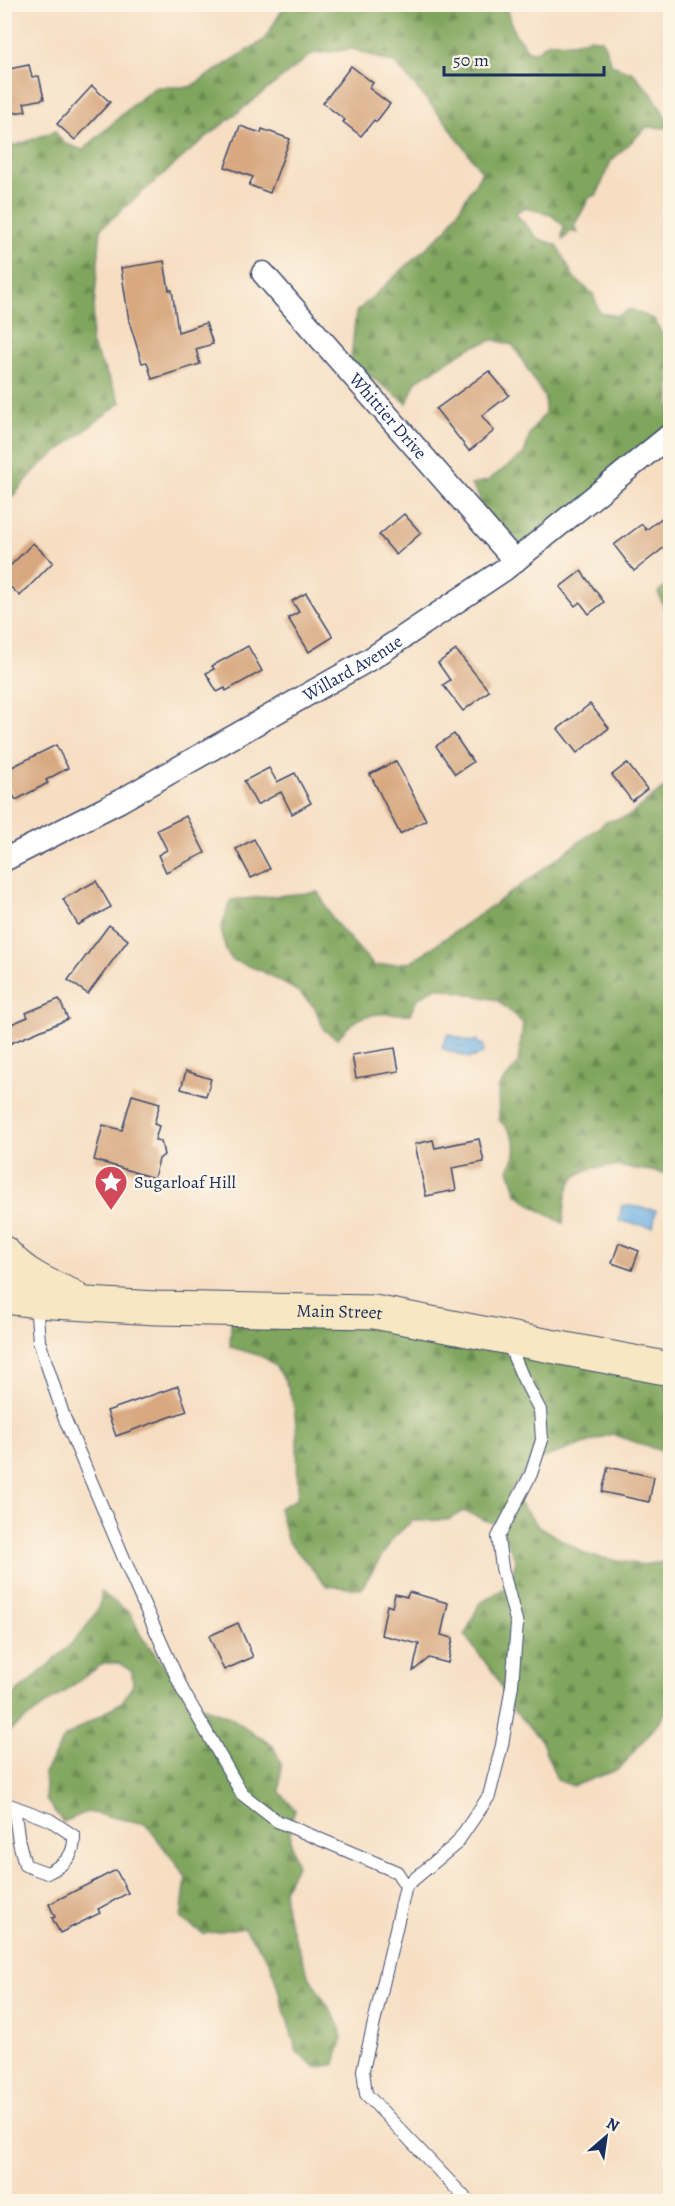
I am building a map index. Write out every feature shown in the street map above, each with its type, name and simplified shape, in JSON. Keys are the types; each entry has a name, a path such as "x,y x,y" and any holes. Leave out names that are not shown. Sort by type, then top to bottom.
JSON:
{"main road":[{"path":"4,1253 16,1266 41,1284 93,1304"},
{"name":"Main Street","path":"4,1297 156,1308 374,1312 670,1369"}],"street":[{"name":"Whittier Drive","path":"263,273 515,561"},
{"name":"Willard Avenue","path":"4,860 120,801 372,658 515,561 670,435"}],"lane":[{"path":"36,1301 39,1341 69,1427 183,1691 242,1794 277,1821 397,1872 406,1886"},
{"path":"469,2202 366,2094 363,2070 406,1886 456,1844 463,1835 489,1796 502,1745 512,1685 517,1624 502,1568 498,1537 531,1474 542,1440 540,1410 505,1336"},
{"path":"9,1805 50,1820 74,1836 75,1848 68,1860 47,1873 25,1865 9,1805"}],"green space":[{"path":"286,4 505,5 514,32 528,51 535,52 549,42 573,43 590,38 602,40 612,65 633,73 652,94 670,124 670,128 647,127 611,161 597,195 590,197 574,226 578,233 571,231 563,240 564,226 551,215 525,207 515,213 537,238 557,245 574,278 593,294 600,313 618,316 630,309 654,319 670,349 670,433 518,557 482,514 479,496 471,485 487,481 524,454 530,433 545,413 545,398 513,345 493,340 469,348 416,381 407,403 370,376 349,377 356,312 447,229 482,172 445,121 396,64 353,49 312,54 204,139 101,228 91,343 121,402 38,467 5,505 5,146 17,145 55,131 63,143 83,150 156,87 190,87 264,40"},
{"path":"670,582 670,623 658,592"},
{"path":"670,783 670,1174 618,1167 591,1169 581,1173 572,1181 568,1191 563,1223 517,1194 509,1169 516,1148 513,1137 499,1120 498,1088 518,1064 523,1023 497,1000 436,987 417,999 410,1014 369,1015 354,1022 337,1039 324,1030 315,1008 299,992 262,971 232,960 226,951 221,929 231,900 318,892 334,921 374,966 411,962 523,884 606,822 629,816"},
{"path":"232,1304 670,1366 670,1454 612,1434 531,1462 510,1492 538,1526 587,1555 641,1565 670,1561 670,1702 662,1719 619,1769 573,1786 557,1780 541,1740 510,1706 495,1675 465,1636 479,1604 508,1586 516,1561 500,1526 463,1511 448,1520 412,1521 393,1538 361,1589 327,1586 287,1540 279,1508 297,1499 297,1440 294,1406 283,1376 273,1364 258,1355 230,1347"},
{"path":"101,1592 131,1614 141,1636 190,1699 205,1708 230,1717 273,1746 281,1763 280,1792 295,1810 291,1824 291,1838 297,1866 284,1888 286,1912 308,1975 339,2024 342,2040 335,2064 317,2068 297,2052 270,1962 244,1927 204,1934 181,1919 186,1877 146,1824 87,1812 63,1822 46,1800 44,1773 65,1737 122,1702 133,1685 132,1672 120,1663 104,1663 8,1732 5,1731 5,1702 47,1667 79,1636 99,1605"}],"water":[{"path":"448,1034 471,1042 478,1040 480,1045 483,1044 482,1055 469,1058 442,1048"},
{"path":"622,1205 656,1210 653,1227 619,1221"}],"building":[{"path":"29,65 32,77 39,76 44,99 24,103 26,111 4,115 4,70"},
{"path":"351,66 373,83 369,88 390,104 361,136 323,103"},
{"path":"92,86 110,102 75,140 57,124"},
{"path":"240,126 261,133 262,129 290,139 270,193 249,185 253,177 225,167"},
{"path":"164,261 169,290 172,290 178,332 206,323 213,344 196,349 200,364 152,379 147,362 142,363 129,321 121,268"},
{"path":"489,371 509,395 482,416 494,431 469,451 436,409"},
{"path":"404,514 421,533 396,555 379,535"},
{"path":"663,517 670,527 670,543 634,571 614,545 642,524 646,530"},
{"path":"33,543 53,562 20,596 4,581 4,572"},
{"path":"581,571 604,602 589,614 580,602 575,606 560,587"},
{"path":"306,593 333,637 309,652 288,618 299,612 292,601"},
{"path":"248,646 262,671 226,691 225,688 217,692 206,673 214,669 212,666"},
{"path":"456,650 489,691 463,711 443,685 450,680 438,663"},
{"path":"590,704 609,728 577,753 558,729"},
{"path":"454,734 473,762 455,774 436,746"},
{"path":"56,745 68,768 46,780 48,783 16,800 4,778 4,771"},
{"path":"396,761 426,820 400,834 370,774"},
{"path":"627,763 647,789 632,801 612,775"},
{"path":"269,768 277,782 295,773 311,803 292,814 281,792 257,805 244,781"},
{"path":"186,816 205,853 166,872 158,855 167,850 157,830"},
{"path":"254,839 270,869 251,878 236,849"},
{"path":"96,881 111,907 78,925 63,899"},
{"path":"109,925 128,940 88,994 68,980"},
{"path":"59,999 68,1019 4,1046 4,1027 28,1017 26,1013"},
{"path":"395,1048 399,1071 356,1078 352,1055"},
{"path":"186,1071 211,1079 206,1096 181,1089"},
{"path":"132,1095 160,1103 154,1124 159,1126 155,1140 161,1141 164,1155 159,1159 154,1178 94,1160 103,1125 122,1130"},
{"path":"479,1139 484,1162 452,1168 456,1190 426,1196 415,1144 433,1140 435,1148"},
{"path":"619,1243 639,1251 632,1270 612,1263"},
{"path":"178,1386 187,1411 116,1436 107,1411"},
{"path":"608,1467 654,1477 649,1502 602,1492"},
{"path":"409,1592 448,1603 441,1635 453,1638 448,1663 429,1658 413,1671 419,1644 381,1635 387,1605 392,1607 395,1594 407,1597"},
{"path":"238,1623 253,1657 224,1670 209,1636"},
{"path":"116,1870 128,1893 98,1909 100,1913 60,1933 52,1918 55,1917 49,1904"}],"place":[{"name":"Sugarloaf Hill","path":"111,1211"}]}
